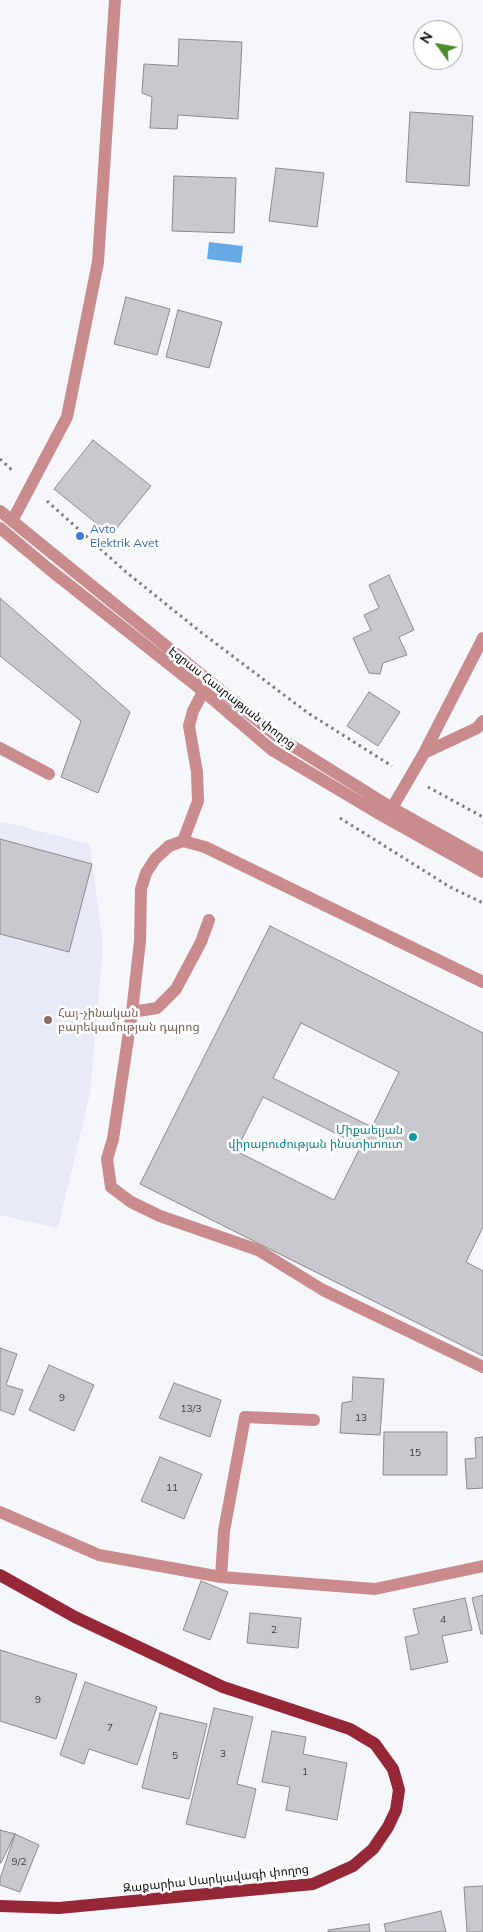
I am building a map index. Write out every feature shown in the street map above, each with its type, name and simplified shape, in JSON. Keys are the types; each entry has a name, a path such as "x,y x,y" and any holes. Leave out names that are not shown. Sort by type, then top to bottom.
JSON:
{"main road":[{"name":"Զաքարիա Սարկավագի փողոց","path":"0,1574 75,1617 223,1687 350,1729 375,1744 392,1769 400,1790 396,1810 388,1827 373,1849 353,1866 313,1884 59,1908 0,1906"}],"street":[{"path":"12,521 67,417 98,262 114,0"},
{"name":"Էզրաս Հասրաթյան փողոց","path":"0,512 206,686 272,750 383,816 483,872"},
{"name":"Էզրաս Հասրաթյան փողոց","path":"0,528 49,569 278,738 392,808 483,859"},
{"path":"392,808 424,753 483,638"},
{"path":"183,841 198,801 197,772 189,726 193,711 206,686"},
{"path":"424,753 477,728 483,721"},
{"path":"0,748 49,774"},
{"path":"483,982 205,847 183,841 169,846 155,859 146,873 142,889 140,941 132,1012 113,1139 107,1160 111,1186 130,1202 160,1216 258,1250 323,1290 483,1367"},
{"path":"132,1012 157,1008 176,989 201,942 209,920"},
{"path":"221,1577 224,1531 245,1417 314,1420"},
{"path":"0,1512 99,1554 221,1577 375,1589 483,1566"}],"path":[{"path":"0,459 126,572 202,633 308,713 410,777 483,817"}],"shaded area":[{"name":"Հայ-չինական բարեկամության դպրոց","path":"0,821 90,844 103,946 90,1094 58,1228 0,1215"}],"water":[{"path":"209,242 243,246 241,263 207,259"}],"building":[{"path":"179,39 242,42 238,119 178,115 177,129 150,128 152,97 142,93 144,64 178,66"},
{"path":"410,112 473,116 469,186 406,182"},
{"path":"276,168 324,173 317,227 269,221"},
{"path":"174,176 236,178 234,233 172,231"},
{"path":"126,297 170,309 157,355 114,344"},
{"path":"178,310 222,322 209,368 166,357"},
{"path":"93,440 151,486 111,535 54,489"},
{"path":"389,575 414,630 399,637 407,655 383,663 380,674 369,673 353,638 371,630 364,615 379,608 369,585"},
{"path":"0,598 130,712 98,793 61,777 81,721 0,656"},
{"path":"369,692 400,712 378,746 347,726"},
{"path":"0,839 92,864 69,952 0,934"},
{"name":"Միքաելյան վիրաբուժության ինստիտուտ","path":"270,926 483,1033 483,1227 466,1262 483,1271 483,1356 140,1184","holes":["301,1023 399,1072 372,1127 273,1078","263,1097 361,1146 334,1200 236,1151"]},
{"path":"0,1348 17,1354 6,1385 23,1390 14,1415 0,1410"},
{"path":"49,1365 94,1385 74,1431 29,1410"},
{"path":"353,1377 384,1379 380,1435 340,1433 342,1403 352,1401"},
{"path":"174,1383 221,1400 210,1437 159,1418"},
{"path":"384,1432 447,1432 447,1475 383,1475"},
{"path":"483,1437 483,1488 467,1489 465,1459 476,1458 475,1438"},
{"path":"160,1457 202,1474 184,1519 141,1501"},
{"path":"201,1581 228,1592 210,1640 183,1630"},
{"path":"483,1595 483,1634 481,1634 472,1598"},
{"path":"465,1598 472,1630 442,1636 448,1662 411,1670 405,1637 419,1634 413,1609"},
{"path":"250,1613 301,1618 298,1648 247,1643"},
{"path":"0,1650 77,1674 56,1739 0,1721"},
{"path":"85,1682 157,1707 137,1765 89,1749 84,1764 60,1755"},
{"path":"214,1708 253,1717 237,1784 256,1789 245,1838 186,1824"},
{"path":"160,1713 207,1724 189,1799 142,1788"},
{"path":"272,1731 306,1737 303,1754 347,1763 337,1820 286,1810 290,1787 262,1782"},
{"path":"0,1830 15,1834 1,1863 0,1863"},
{"path":"15,1834 39,1845 20,1892 0,1885 0,1879"},
{"path":"483,1886 483,1932 467,1932 464,1887"},
{"path":"441,1911 446,1932 386,1932 384,1924"},
{"path":"369,1924 370,1932 328,1932 328,1930"}],"place":[{"name":"Avto Elektrik Avet","path":"80,536"},
{"name":"Հայ-չինական բարեկամության դպրոց","path":"48,1020"},
{"name":"Միքաելյան վիրաբուժության ինստիտուտ","path":"413,1137"}]}
